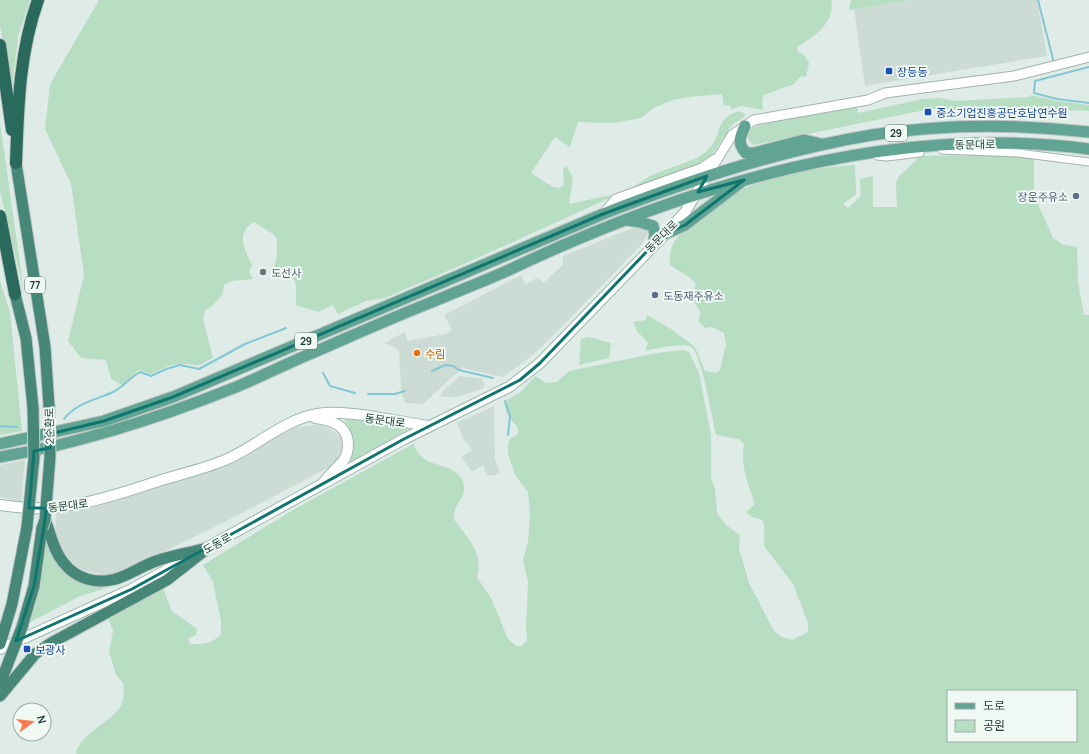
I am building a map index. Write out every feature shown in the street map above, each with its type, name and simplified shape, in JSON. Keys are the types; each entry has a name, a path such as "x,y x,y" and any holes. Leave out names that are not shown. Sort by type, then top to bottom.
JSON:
{"highway":[{"path":"16,163 19,96 24,52 32,17 38,0"},
{"path":"0,45 16,163"},
{"name":"2순환로","path":"0,684 22,626 34,586 45,526 50,457 50,406 45,348 16,163"},
{"path":"0,216 15,294"},
{"path":"0,251 15,294"},
{"name":"2순환로","path":"2,639 15,588 27,527 34,458 33,408 26,338 15,294"},
{"path":"45,526 57,552 71,571 80,577 99,582 116,580 156,561 208,548"},
{"path":"0,696 35,654 51,643 168,580 208,548"}],"main road":[{"path":"745,126 739,140 741,148 746,153 754,153 804,140 823,144"},
{"name":"동문대로","path":"0,444 104,420 173,398 603,214 707,176 823,144 873,135 930,129 1027,126 1089,132"},
{"name":"동문대로","path":"0,457 66,445 185,407 239,386 624,220 698,193 744,180 886,150 957,144 1046,144 1089,149"},
{"name":"동문대로","path":"0,505 17,508 62,508 87,504 225,460 270,434 305,417 337,413 428,426 483,400 520,380 540,363 685,212 707,176"},
{"path":"665,234 685,225 744,180"},
{"path":"624,220 640,222 653,226 655,234 653,245"},
{"path":"305,417 337,423 346,432 348,440 347,454 344,461 321,486"},
{"name":"도동로","path":"0,649 132,589 428,426"}],"street":[{"path":"707,176 732,135 754,120 765,116 868,100 885,93 1014,76 1089,57"},
{"path":"865,155 887,157 943,150 958,150 1018,153 1089,162"},
{"path":"603,214 616,199 702,168 719,156"}],"highlighted area":[{"path":"707,176 698,192 744,180 685,225 665,234 540,363 520,380 404,439 132,589 16,641 34,586 45,520 46,508 29,508 34,451 50,448 50,434 104,421 173,397 603,214"}],"shaded area":[{"path":"911,0 1037,0 1047,56 865,86 854,9"},
{"path":"638,226 650,230 642,244 551,338 529,358 503,377 462,368 423,404 405,403 401,390 399,350 384,343 405,332 408,341 445,334 452,330 444,315 521,275 526,285 538,277 543,283 563,265 563,256"},
{"path":"460,376 482,379 485,386 481,389 458,397 440,397 441,393"},
{"path":"494,406 495,458 500,474 487,476 483,465 472,472 461,457 472,450 463,438 457,423"},
{"path":"316,425 324,426 336,433 341,438 343,451 341,457 333,465 227,521 122,572 109,575 85,571 75,565 61,550 55,535 56,512 89,508 180,479 226,463 294,428"},
{"path":"25,460 21,502 0,497 0,465"}],"green space":[{"path":"0,0 30,0 18,37 11,96 0,25"},
{"path":"99,0 831,0 832,8 827,22 817,34 797,47 797,51 805,56 809,63 806,77 801,76 794,84 764,95 762,100 763,110 742,106 731,109 730,105 724,106 722,94 673,100 654,108 641,118 613,123 578,122 570,147 555,137 531,173 553,187 559,188 564,185 563,168 567,167 573,178 569,204 611,195 612,197 385,298 366,301 338,314 333,305 318,312 296,305 296,285 293,278 275,273 274,268 277,255 277,239 273,234 254,222 248,226 243,236 243,242 252,265 249,271 253,279 232,281 224,285 222,295 205,311 203,319 213,358 199,365 176,364 165,367 151,374 139,370 122,385 111,379 106,360 81,358 68,341 84,275 71,184 45,129 50,84"},
{"path":"851,0 911,0 849,10"},
{"path":"1031,95 1057,101 1089,105 1089,111 1016,108 968,112 950,109 930,109 754,145 749,141 748,135 751,129 764,123 857,106 858,113 923,99 938,98 957,101 1029,97"},
{"path":"739,111 745,114 744,117 733,124 712,155 700,164 634,189 633,187 651,176 694,159 707,151 715,140 726,117"},
{"path":"0,122 24,292 0,191"},
{"path":"989,155 1034,158 1034,195 1053,238 1064,245 1077,247 1078,282 1084,315 1089,315 1089,754 76,754 84,739 114,714 120,707 123,700 124,684 116,675 109,652 113,631 108,618 163,588 172,611 197,629 196,635 188,639 190,644 203,644 211,642 221,635 221,621 213,582 203,565 293,510 413,444 418,453 427,461 453,470 462,479 464,491 456,507 454,515 455,521 474,547 477,554 479,569 477,577 492,600 508,639 517,646 522,646 527,640 526,628 528,582 523,560 528,542 530,514 528,492 515,475 508,454 508,443 511,438 518,434 518,429 507,414 504,402 522,391 535,376 546,383 557,382 569,371 657,353 683,350 689,352 699,373 711,435 711,478 715,488 717,513 726,525 740,535 739,548 749,583 774,631 782,637 792,640 808,632 808,623 793,584 764,546 764,525 762,520 752,517 746,512 755,504 747,482 744,467 744,444 739,439 716,435 703,373 695,352 691,347 682,345 668,346 645,351 648,343 637,331 633,322 646,320 647,315 671,329 695,347 705,371 715,373 720,370 726,344 724,333 712,327 705,328 698,321 701,313 692,299 696,284 689,277 670,265 672,246 681,234 708,209 727,197 747,187 789,174 855,165 856,194 843,204 848,208 861,196 860,179 873,176 873,207 897,207 896,183 899,176 921,156"},
{"path":"0,281 10,312 22,431 0,435"},
{"path":"589,337 611,343 609,358 579,365 581,339"},
{"path":"343,418 406,427 407,430 350,463 353,445 351,434"},
{"path":"49,544 65,569 115,582 115,585 78,597 27,624 41,574 46,545"}],"waterway":[{"path":"1038,0 1054,63"},
{"path":"1089,67 1035,81 1034,93 1057,99 1089,103"},
{"path":"64,419 69,413 81,405 115,391 140,372 151,376 166,369 180,365 199,369 245,344 286,328"},
{"path":"432,371 445,365 493,378"},
{"path":"323,373 330,386 355,393"},
{"path":"368,394 395,394 405,391"},
{"path":"505,401 510,416 508,435"},
{"path":"0,426 17,427"}],"place":[{"name":"장등동","path":"889,71"},
{"name":"중소기업진흥공단호남연수원","path":"928,112"},
{"name":"장운주유소","path":"1076,196"},
{"name":"도선사","path":"263,272"},
{"name":"도동재주유소","path":"655,295"},
{"name":"수림","path":"417,353"},
{"name":"보광사","path":"27,649"}]}
